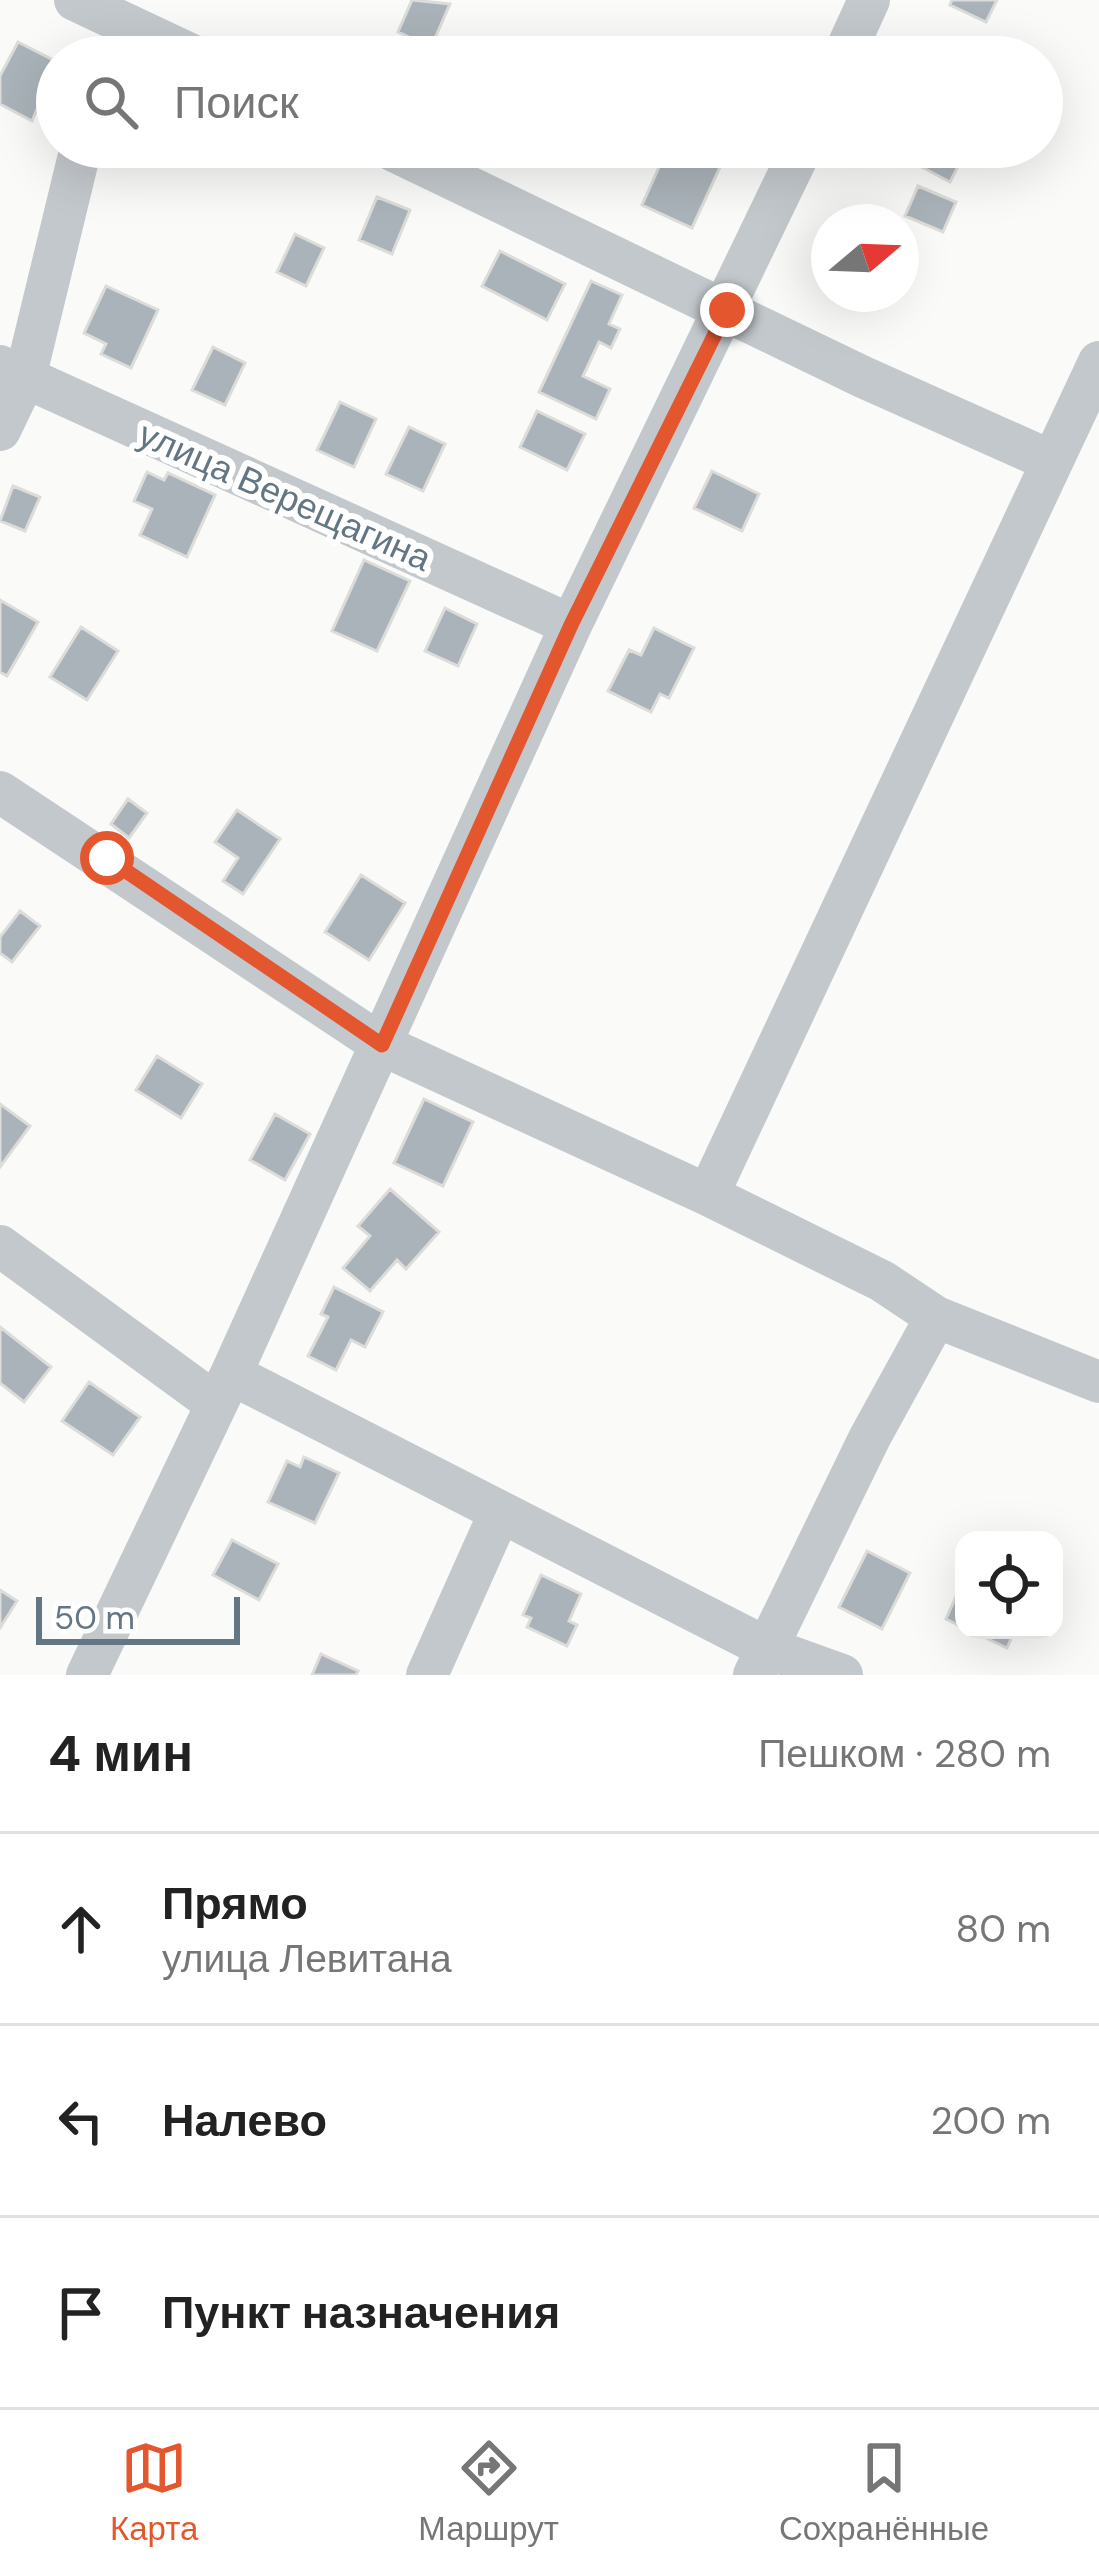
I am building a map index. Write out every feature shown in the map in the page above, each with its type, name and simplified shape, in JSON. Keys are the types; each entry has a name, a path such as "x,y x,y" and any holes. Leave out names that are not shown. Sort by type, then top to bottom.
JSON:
{"street":[{"path":"853,36 869,0"},
{"path":"102,19 144,36"},
{"path":"0,430 12,372 75,168"},
{"path":"430,168 1052,461"},
{"path":"87,1675 382,1045 571,625 792,168"},
{"path":"708,1196 1099,362"},
{"name":"улица Верещагина","path":"12,372 571,625"},
{"path":"0,792 382,1045 882,1281 936,1317 1099,1382"},
{"path":"0,1246 223,1389 500,1512 761,1661 842,1675"},
{"path":"761,1661 936,1317"},
{"path":"427,1675 500,1512"}],"building":[{"path":"412,0 450,4 436,36 398,32"},
{"path":"952,0 997,0 986,22 950,5"},
{"path":"18,42 36,51 32,121 0,104 0,76"},
{"path":"659,168 720,168 692,228 642,205"},
{"path":"923,168 957,168 950,182"},
{"path":"918,186 956,202 943,232 919,222 919,204 910,204"},
{"path":"377,197 410,210 392,254 359,240"},
{"path":"295,234 324,248 306,286 277,272"},
{"path":"500,251 565,284 547,320 482,286"},
{"path":"591,281 622,295 609,324 620,329 611,348 599,342 583,376 610,389 596,419 539,392"},
{"path":"106,286 158,310 131,368 101,354 106,344 84,333"},
{"path":"213,347 245,363 225,405 192,390"},
{"path":"340,402 376,419 354,467 317,450"},
{"path":"537,411 585,434 567,470 520,447"},
{"path":"409,427 445,444 423,491 386,474"},
{"path":"712,471 759,494 742,531 694,508"},
{"path":"147,472 164,480 168,473 215,495 187,557 140,535 152,509 134,501"},
{"path":"13,486 40,497 25,531 0,521"},
{"path":"364,560 410,581 377,651 332,631"},
{"path":"0,600 38,622 7,676 0,672"},
{"path":"445,608 477,624 458,666 425,651"},
{"path":"81,627 118,651 87,700 50,677"},
{"path":"654,628 694,648 669,698 660,694 651,712 608,691 629,650 641,655"},
{"path":"128,799 147,813 129,838 111,824"},
{"path":"237,810 280,839 243,894 223,881 238,858 215,842"},
{"path":"361,875 405,903 369,960 325,932"},
{"path":"20,911 40,926 12,962 0,953 0,937"},
{"path":"157,1056 202,1084 181,1118 136,1090"},
{"path":"424,1099 473,1122 443,1186 394,1163"},
{"path":"0,1104 30,1126 0,1167"},
{"path":"275,1114 310,1134 285,1180 250,1160"},
{"path":"390,1189 439,1232 406,1269 397,1260 370,1291 343,1268 370,1236 358,1226"},
{"path":"334,1287 383,1312 365,1347 351,1340 336,1370 308,1356 328,1317 321,1314"},
{"path":"0,1327 51,1367 24,1402 0,1383"},
{"path":"89,1382 140,1417 113,1455 62,1421"},
{"path":"304,1457 339,1473 315,1523 268,1502 287,1461 300,1467"},
{"path":"232,1540 278,1564 259,1600 213,1575"},
{"path":"867,1551 910,1573 882,1629 839,1607"},
{"path":"541,1575 581,1594 569,1621 577,1625 567,1646 527,1627 531,1618 523,1615"},
{"path":"0,1590 17,1601 0,1628"},
{"path":"955,1599 955,1624 946,1619"},
{"path":"988,1639 1011,1639 1007,1648"},
{"path":"321,1654 358,1671 356,1675 312,1675"}],"route":[{"path":"107,858 382,1045 571,625 727,310"}]}
